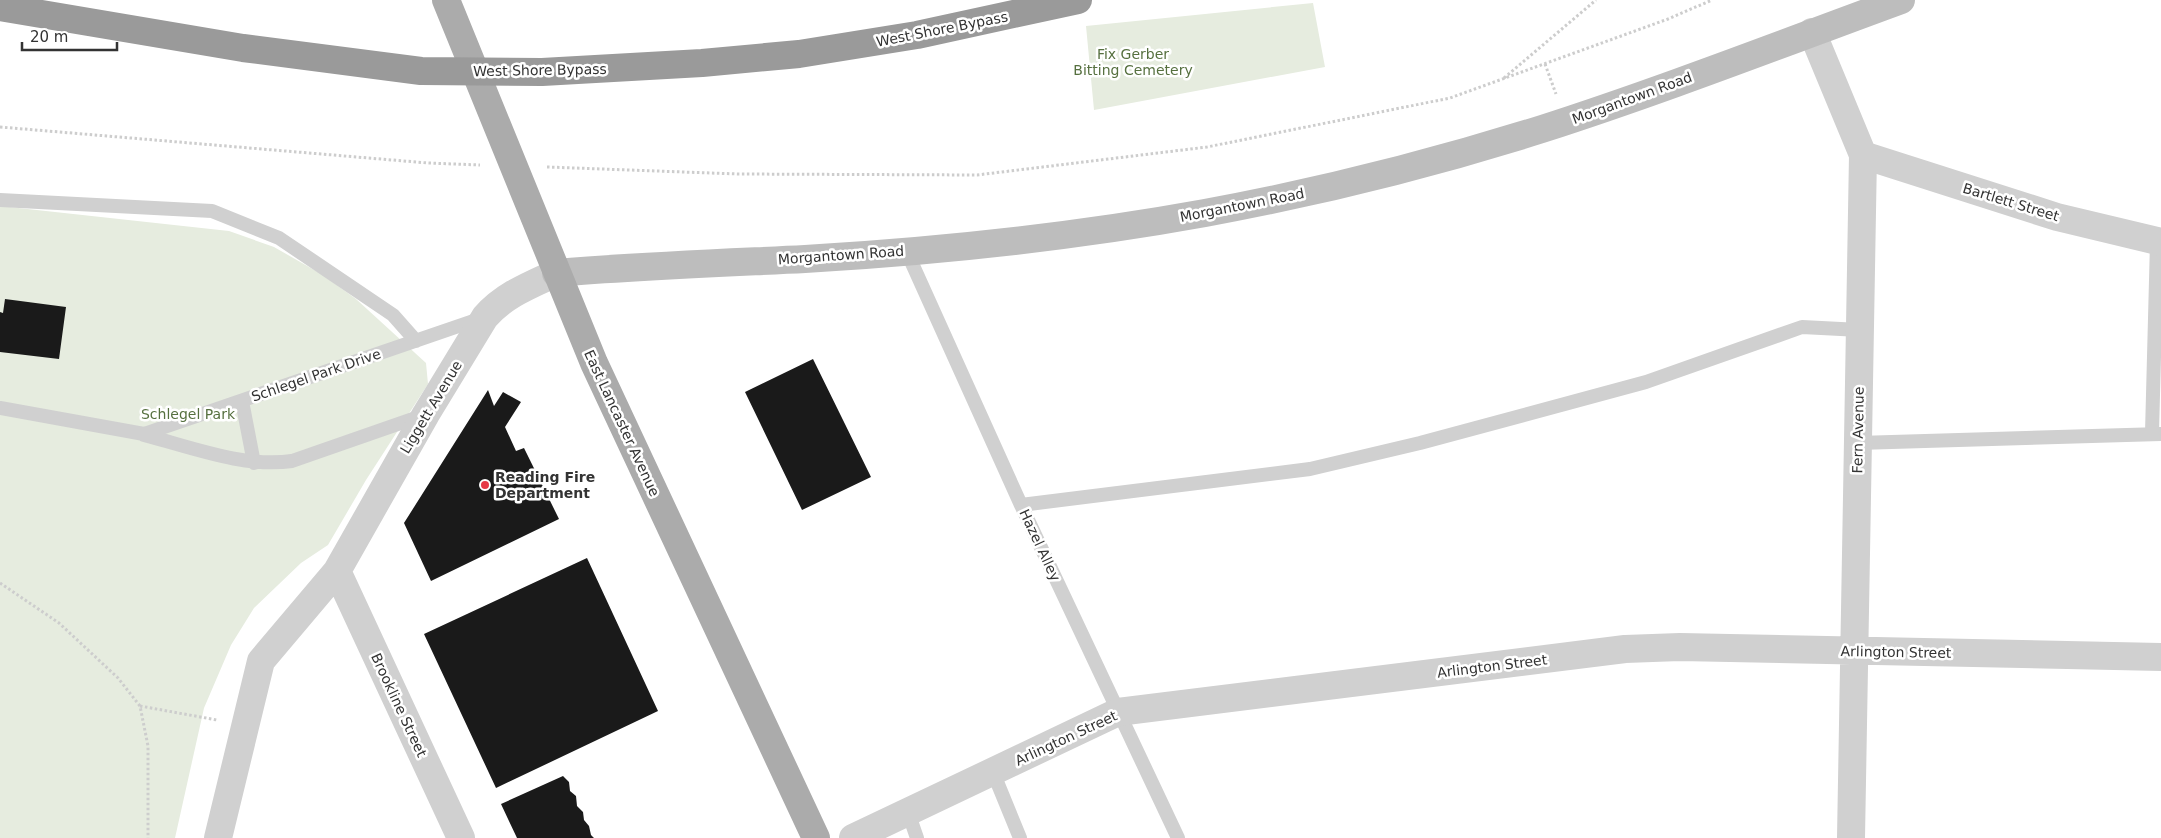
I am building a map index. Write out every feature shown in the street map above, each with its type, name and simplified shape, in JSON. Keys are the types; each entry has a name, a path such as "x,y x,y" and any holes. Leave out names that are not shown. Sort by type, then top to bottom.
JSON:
{"highway":[{"name":"West Shore Bypass","path":"0,7 243,48 421,71 542,72 702,63 799,54 916,35 1078,0"}],"main road":[{"name":"East Lancaster Avenue","path":"446,0 594,363 816,838"},
{"name":"Morgantown Road","path":"556,273 650,265 807,258 1028,240 1204,213 1372,177 1456,155 1566,121 1901,0"}],"street":[{"name":"Fern Avenue","path":"1812,32 1863,155 1851,838"},
{"name":"Bartlett Street","path":"1863,155 2057,217 2159,242"},
{"name":"Liggett Avenue","path":"218,838 261,661 337,572 426,414 485,317 508,296 556,273"},
{"name":"Brookline Street","path":"337,572 461,838"},
{"name":"Arlington Street","path":"853,838 1118,712 1626,650 1680,647 2161,657"}],"lane":[{"path":"0,200 212,211 279,238 393,315 416,341"},
{"path":"1858,444 2156,433 2159,242"},
{"name":"Hazel Alley","path":"906,250 1021,505 1178,838"},
{"name":"Schlegel Park Drive","path":"0,408 144,434 485,317"},
{"path":"1021,505 1310,469 1420,443 1646,382 1802,327 1860,330"},
{"path":"242,401 254,463"},
{"path":"144,434 254,463 273,464 292,461 426,414"},
{"path":"993,772 1020,838"},
{"path":"908,812 918,838"}],"path":[{"path":"1502,80 1596,0"},
{"path":"624,170 738,174 977,175 1208,147 1450,98 1668,19 1712,0"},
{"path":"0,127 428,163"},
{"path":"0,583 59,623 118,678 140,706 148,746 148,838"},
{"path":"140,706 244,725"}],"green space":[{"name":"Fix Gerber Bitting Cemetery","path":"1313,3 1325,67 1094,110 1086,26"},
{"name":"Schlegel Park","path":"0,206 229,231 274,247 323,275 356,299 426,363 428,384 366,480 328,545 301,563 254,608 231,645 204,708 175,838 0,838"}],"building":[{"path":"5,299 66,307 59,359 0,352 0,312 3,313"},
{"path":"813,359 871,477 802,510 745,392"},
{"name":"Reading Fire Department","path":"488,390 494,406 503,392 521,402 505,427 516,451 524,448 559,519 431,581 404,523"},
{"path":"587,558 658,711 496,788 424,634"},
{"path":"563,776 569,782 570,791 576,796 577,806 583,812 584,820 594,838 517,838 501,804"}],"place":[{"name":"Reading Fire Department","path":"485,485"}]}
